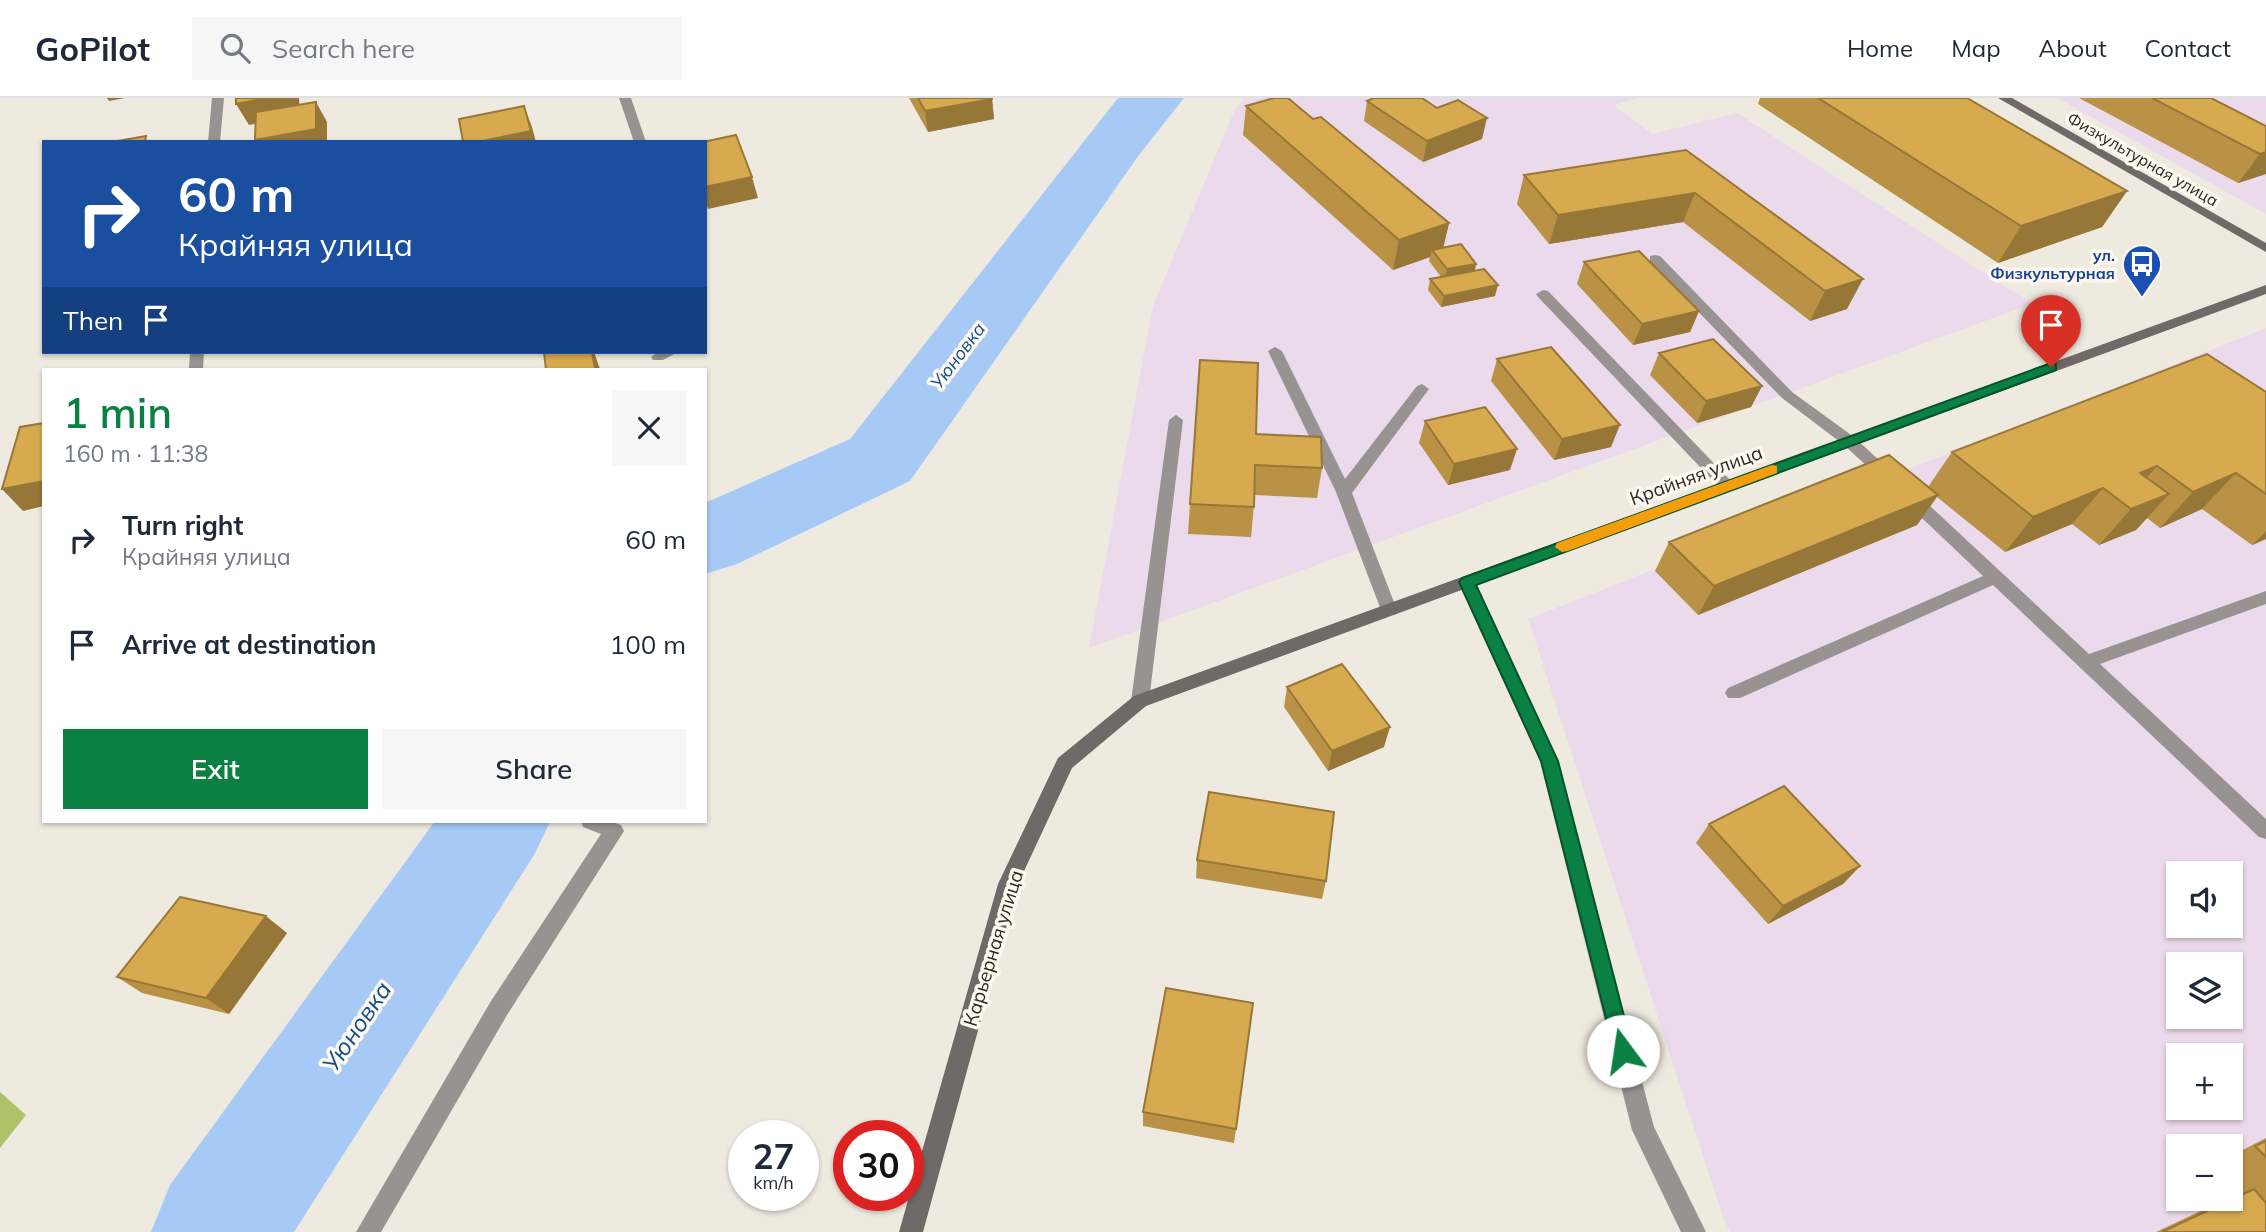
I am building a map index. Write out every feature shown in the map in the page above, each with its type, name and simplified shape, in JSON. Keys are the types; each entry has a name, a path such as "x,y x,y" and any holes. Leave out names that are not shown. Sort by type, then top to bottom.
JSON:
{"street":[{"path":"214,140 218,98"},
{"path":"625,98 639,140"},
{"name":"Физкультурная улица","path":"2004,98 2266,248"},
{"path":"1655,259 1787,395 1849,441 2266,831"},
{"name":"Крайняя улица","path":"1140,701 2266,289"},
{"path":"1544,294 1727,486"},
{"path":"1275,351 1344,492 1389,610"},
{"path":"1344,492 1422,389"},
{"path":"1140,701 1177,420"},
{"path":"1734,693 1996,577"},
{"path":"1467,582 1549,761 1643,1130 1694,1232"},
{"path":"2087,662 2266,597"},
{"name":"Карьерная улица","path":"911,1232 1008,884 1065,763 1140,701"},
{"path":"368,1232 499,1008 614,831 595,823"}],"shaded area":[{"path":"1245,98 1639,98 1614,105 1652,134 1737,113 2032,304 1089,648 1153,306 1235,109"},
{"path":"2057,98 2266,98 2266,214"},
{"path":"2266,328 2266,1232 1730,1232 1528,619"}],"green space":[{"path":"0,1092 26,1115 0,1148"}],"building":[{"path":"236,98 267,98 236,104"},
{"path":"918,98 992,98 992,99 925,111"},
{"path":"1274,98 1288,98 1313,119 1321,117 1449,223 1399,240 1246,106"},
{"path":"1374,98 1422,98 1437,108 1458,100 1487,118 1427,141 1367,101"},
{"path":"1818,98 1967,98 2127,191 2021,226"},
{"path":"2152,98 2211,98 2266,126 2266,152 2260,154"},
{"path":"316,102 316,129 255,140 256,112"},
{"path":"524,106 531,131 488,140 463,140 459,119"},
{"path":"736,135 752,177 707,187 707,141"},
{"path":"146,136 145,140 123,140"},
{"path":"1686,150 1863,279 1825,291 1695,193 1558,215 1524,175"},
{"path":"1461,244 1476,264 1447,269 1432,250"},
{"path":"1639,251 1699,311 1642,324 1584,262"},
{"path":"1484,269 1498,285 1444,296 1430,279"},
{"path":"1713,339 1762,386 1706,401 1659,353"},
{"path":"1551,347 1620,425 1562,439 1497,359"},
{"path":"544,354 592,354 595,368 546,368"},
{"path":"2207,354 2266,392 2266,494 2236,473 2193,492 2157,466 2140,473 2169,494 2131,509 2103,488 2033,517 1952,452"},
{"path":"1200,360 1258,363 1256,434 1321,437 1322,468 1255,465 1254,507 1190,504"},
{"path":"1485,407 1517,449 1454,464 1425,421"},
{"path":"42,423 42,481 2,489 20,427"},
{"path":"1889,455 1938,495 1714,586 1669,542"},
{"path":"1342,664 1390,727 1332,751 1287,687"},
{"path":"1784,786 1860,866 1783,906 1709,824"},
{"path":"1209,792 1334,812 1326,881 1197,860"},
{"path":"180,897 266,916 206,998 117,977"},
{"path":"1166,988 1253,1003 1236,1129 1143,1112"},
{"path":"2266,1141 2266,1157 2255,1146"},
{"path":"2254,1189 2266,1203 2266,1232 2162,1232 2207,1211 2243,1211 2243,1194"}],"waterway":[{"name":"Уюновка","path":"707,540 880,460 1116,141 1152,98"},
{"name":"Уюновка","path":"217,1232 495,823"}],"slow traffic":[{"path":"1562,547 1772,470"}],"place":[{"name":"ул. Физкультурная","path":"2142,298"}],"route":[{"path":"1623,1051 1549,761 1467,582 2051,367"}]}
